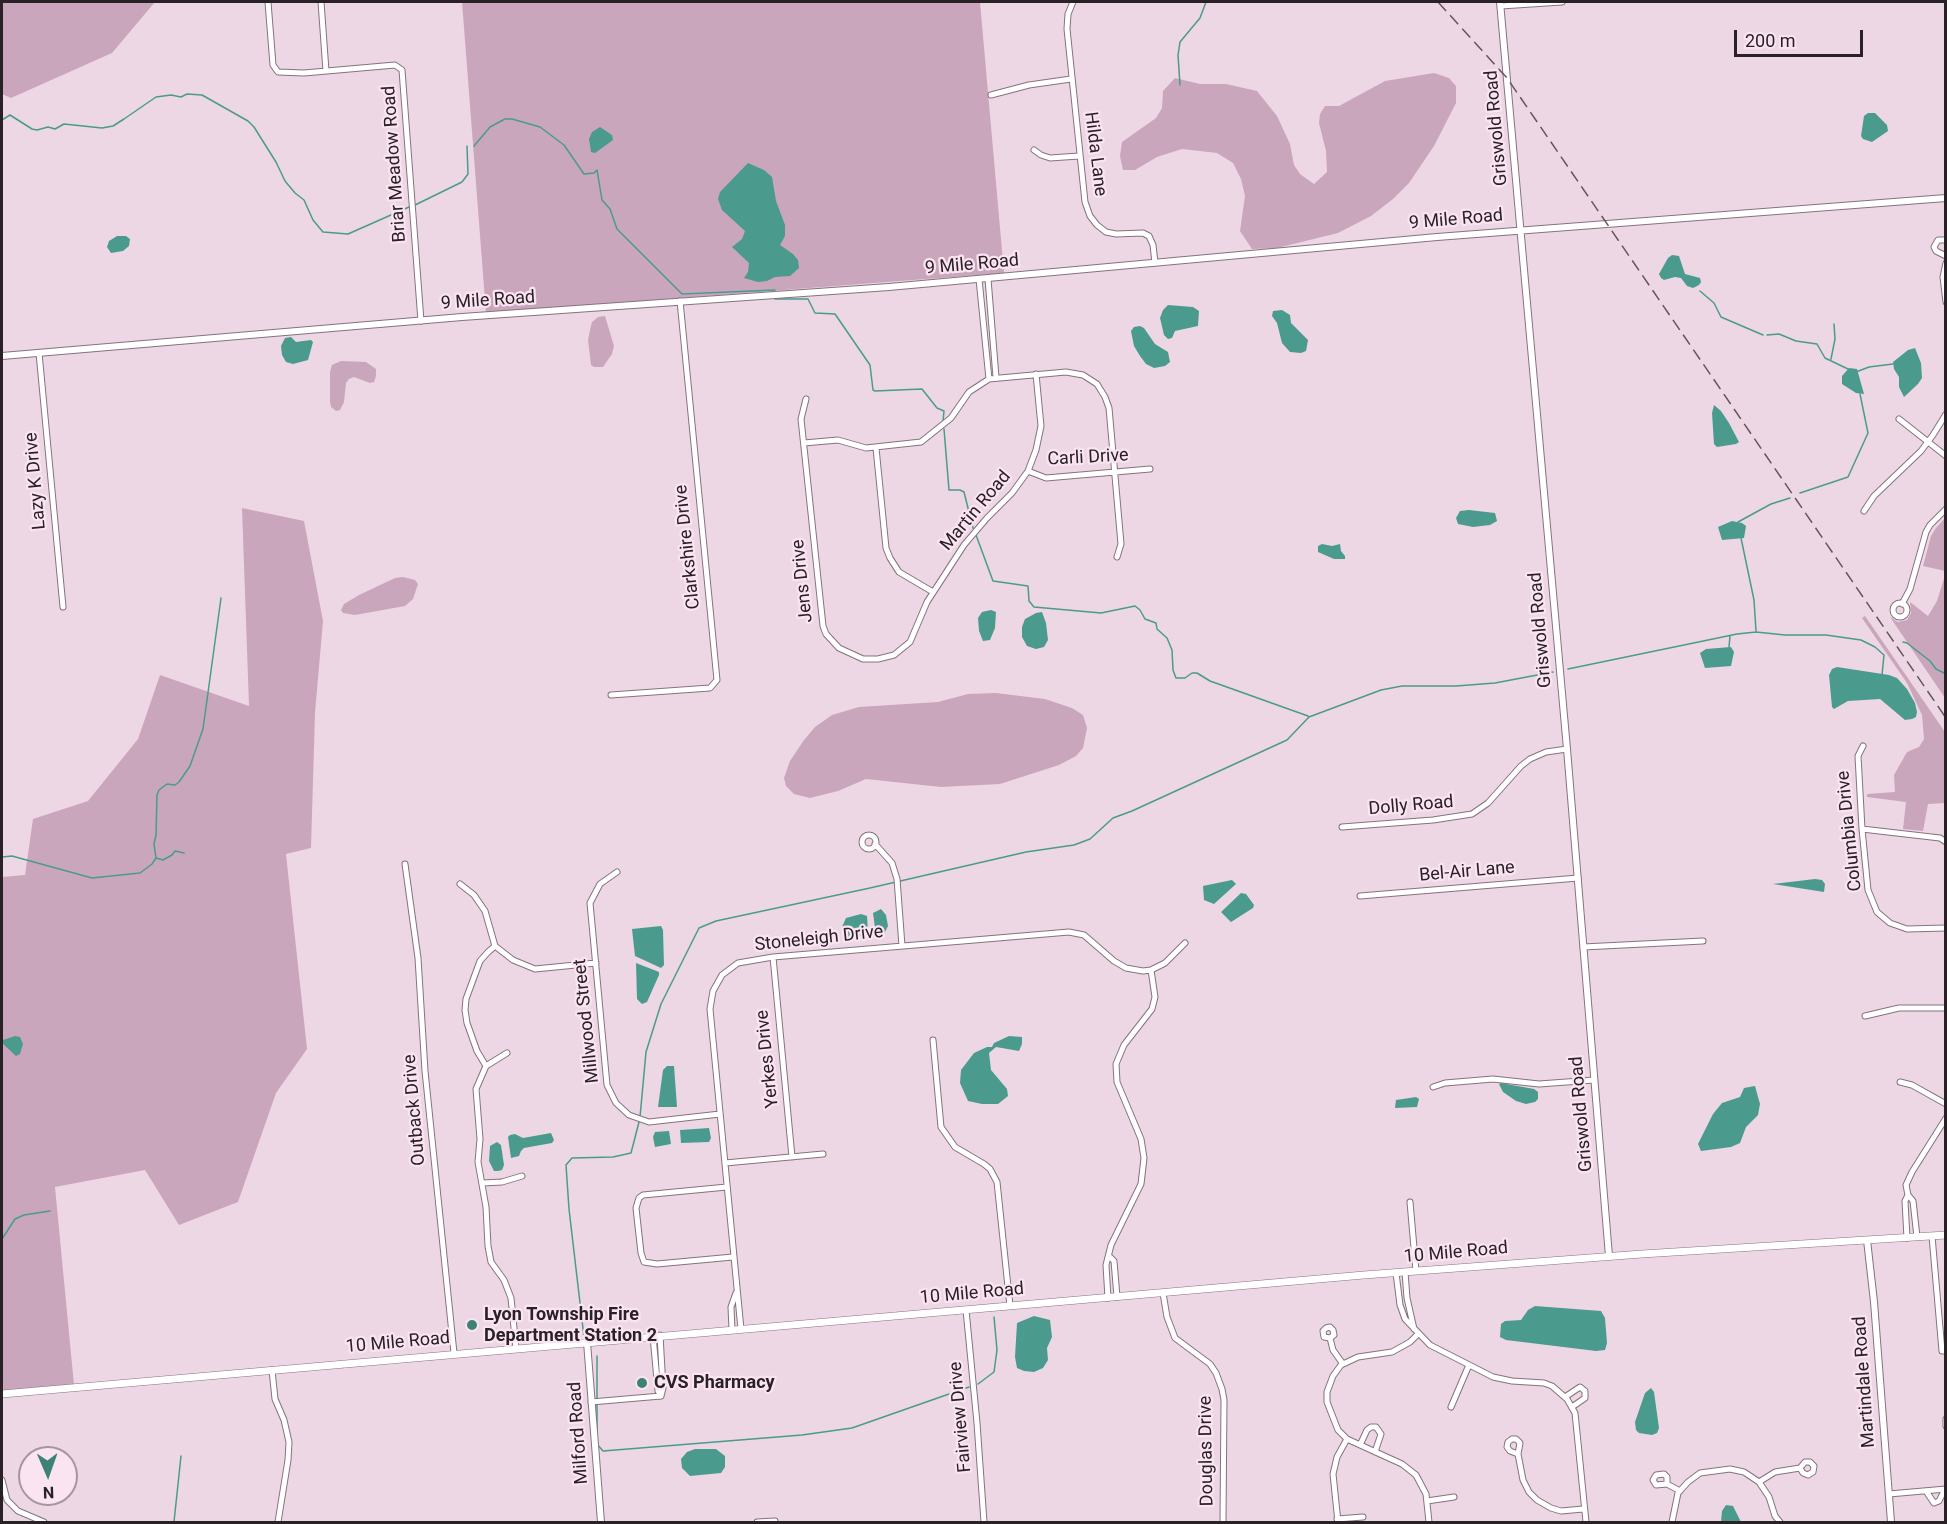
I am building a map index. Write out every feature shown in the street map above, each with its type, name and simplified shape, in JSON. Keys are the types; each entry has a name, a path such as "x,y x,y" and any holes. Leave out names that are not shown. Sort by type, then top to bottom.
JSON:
{"main road":[{"name":"10 Mile Road","path":"2,1394 1416,1271 1609,1256 1946,1235"}],"street":[{"name":"Briar Meadow Road","path":"268,2 273,65 275,70 281,74 395,65 402,70 421,321"},
{"path":"321,2 326,71"},
{"name":"Hilda Lane","path":"1073,2 1068,14 1067,29 1085,202 1090,216 1106,232 1149,236 1152,241 1155,263"},
{"path":"1500,4 1562,2"},
{"name":"Griswold Road","path":"1500,4 1567,749 1609,1256"},
{"path":"991,95 1029,85 1071,79"},
{"path":"1034,150 1050,158 1079,156"},
{"name":"9 Mile Road","path":"2,356 421,321 988,279 1521,230 1946,198"},
{"path":"1946,240 1938,240 1934,247 1936,251 1946,256"},
{"path":"1946,263 1943,277 1946,302"},
{"path":"979,279 989,378"},
{"path":"988,279 996,377"},
{"name":"Clarkshire Drive","path":"611,695 706,688 712,687 717,680 680,301"},
{"name":"Lazy K Drive","path":"39,352 63,607"},
{"path":"804,443 838,440 866,448 876,448 913,443 928,438 951,418 969,392 989,378 1066,372 1083,375 1097,384 1106,397 1109,408 1121,544 1117,557"},
{"name":"Martin Road","path":"933,592 964,545 1012,493 1028,471 1036,450 1041,426 1036,374"},
{"name":"Jens Drive","path":"806,399 801,418 821,616 823,626 831,641 847,653 863,659 878,659 894,655 910,642 933,592"},
{"path":"1864,511 1874,496 1928,443 1946,414"},
{"path":"1899,419 1946,456"},
{"path":"876,448 886,548 899,572 933,592"},
{"name":"Carli Drive","path":"1028,471 1046,478 1150,470"},
{"path":"1902,604 1910,589 1926,532 1935,518 1946,509"},
{"name":"Columbia Drive","path":"1863,746 1858,756 1862,829 1868,890 1877,912 1890,923 1907,929 1946,928"},
{"name":"Dolly Road","path":"1342,827 1433,820 1472,814 1488,803 1530,759 1545,752 1567,749"},
{"path":"1862,829 1940,838 1946,842"},
{"path":"875,844 892,863 897,879 902,946"},
{"name":"Outback Drive","path":"405,864 418,958 425,1071 454,1353"},
{"name":"Millwood Street","path":"617,872 600,884 590,903 607,1085 616,1103 629,1115 649,1122 720,1114"},
{"name":"Bel-Air Lane","path":"1360,896 1578,878"},
{"path":"460,884 474,895 485,911 495,946 501,953 513,960 535,969 596,963"},
{"name":"Stoneleigh Drive","path":"741,1329 710,1010 713,991 722,975 738,963 773,957 1069,932 1084,935 1114,961 1126,968 1151,970"},
{"path":"1583,947 1704,941"},
{"path":"1108,1298 1106,1265 1111,1245 1141,1185 1144,1158 1141,1139 1117,1082 1116,1064 1124,1045 1152,1009 1155,997 1151,970 1165,963 1185,943"},
{"path":"486,1066 477,1051 466,1023 465,1010 466,999 480,962 495,946"},
{"name":"Yerkes Drive","path":"773,957 792,1157"},
{"path":"1865,1016 1899,1008 1946,1008"},
{"path":"933,1040 941,1127 956,1147 984,1164 998,1182 1010,1306"},
{"path":"507,1053 486,1066 476,1089 480,1139 478,1162 483,1183 489,1254 511,1298 516,1348"},
{"path":"1433,1087 1445,1083 1493,1079 1539,1084 1594,1080"},
{"path":"1900,1082 1912,1085 1946,1104"},
{"path":"1917,1237 1913,1201 1908,1195 1906,1185 1935,1142 1946,1118"},
{"path":"725,1163 823,1154"},
{"path":"483,1183 502,1182 522,1176"},
{"path":"727,1187 648,1194 639,1198 636,1208 644,1262 657,1264 733,1257"},
{"path":"1907,1238 1905,1201 1908,1195"},
{"path":"1410,1202 1416,1271"},
{"path":"1932,1236 1942,1351 1946,1351"},
{"name":"Martindale Road","path":"1867,1240 1876,1319 1891,1522"},
{"path":"1109,1256 1114,1261 1117,1297"},
{"path":"1405,1272 1408,1306 1416,1331 1410,1342 1392,1352 1358,1357 1343,1364 1333,1376 1327,1392 1327,1402 1338,1430 1347,1439 1402,1464 1416,1475 1426,1494 1429,1522"},
{"path":"1396,1273 1400,1305 1405,1318 1426,1342 1439,1351 1502,1379 1544,1383 1552,1386 1565,1397 1572,1407 1576,1423 1586,1522"},
{"name":"Stoneleigh Drive","path":"732,1330 731,1307 737,1292"},
{"name":"Douglas Drive","path":"1163,1293 1167,1317 1175,1338 1210,1364 1222,1389 1224,1409 1223,1522"},
{"name":"Fairview Drive","path":"966,1310 984,1522"},
{"path":"591,1402 661,1396 663,1388 656,1336"},
{"path":"1330,1338 1333,1350 1343,1364"},
{"name":"Milford Road","path":"587,1342 601,1522"},
{"path":"1451,1407 1469,1365"},
{"path":"272,1370 275,1399 284,1420 289,1442 278,1522"},
{"path":"1565,1397 1580,1387 1585,1391 1585,1398 1572,1407"},
{"path":"1946,1419 1946,1426"},
{"path":"1360,1445 1367,1430 1376,1427 1381,1434 1375,1452"},
{"path":"1347,1439 1336,1457 1333,1474 1337,1521 1363,1517"},
{"path":"1518,1454 1523,1480 1529,1492 1537,1500 1561,1511 1583,1509"},
{"path":"1760,1482 1775,1472 1800,1468"},
{"path":"1672,1522 1680,1491 1694,1476 1720,1469 1730,1469 1744,1472 1760,1482 1780,1522"},
{"path":"2,1480 7,1500 18,1512 44,1522"},
{"path":"1667,1484 1680,1491"},
{"path":"1926,1491 1934,1503 1939,1501 1945,1489"},
{"path":"1889,1494 1945,1489"},
{"path":"1427,1501 1454,1497"},
{"path":"757,1522 774,1521"}],"shaded area":[{"path":"2,2 155,2 112,53 11,98 2,94"},
{"path":"462,2 980,2 1004,273 486,313"},
{"path":"1434,73 1449,78 1456,86 1456,103 1434,146 1409,183 1393,199 1371,216 1338,233 1277,248 1252,249 1240,231 1245,196 1241,179 1233,163 1217,153 1182,149 1157,157 1135,170 1123,170 1120,156 1122,142 1156,118 1162,108 1163,91 1175,78 1200,84 1226,84 1257,91 1277,116 1290,144 1294,165 1300,174 1314,184 1327,172 1326,151 1319,123 1320,114 1325,106 1339,106 1385,81"},
{"path":"1868,113 1875,113 1887,125 1888,131 1872,142 1861,136 1864,116"},
{"path":"600,127 612,135 613,140 595,153 591,152 589,139 592,132"},
{"path":"748,163 764,170 772,177 776,201 785,225 785,236 780,245 798,260 799,268 790,276 758,282 744,278 748,272 749,263 732,247 742,239 745,231 722,210 718,199 720,192"},
{"path":"117,236 126,236 130,239 129,246 123,251 111,253 107,247 109,241"},
{"path":"1672,255 1679,256 1685,274 1700,278 1699,285 1693,288 1687,286 1681,278 1664,280 1661,278 1659,274"},
{"path":"1168,305 1193,307 1199,311 1198,326 1175,331 1172,338 1168,339 1164,335 1160,318"},
{"path":"1282,310 1290,315 1291,323 1308,340 1306,351 1290,352 1282,343 1277,323 1272,316 1273,311"},
{"path":"605,316 614,346 612,354 603,367 594,367 591,365 588,340 590,330 592,322 598,317"},
{"path":"1140,326 1155,344 1168,352 1170,362 1165,366 1154,368 1146,364 1140,356 1134,346 1131,331 1134,327"},
{"path":"291,337 296,342 311,340 313,342 308,360 293,364 286,362 281,346 285,338"},
{"path":"1915,348 1921,363 1922,378 1904,397 1893,362 1908,350"},
{"path":"341,361 366,362 376,369 376,376 374,382 370,383 354,377 349,379 346,383 344,402 340,410 336,411 331,407 330,402 330,372 332,365"},
{"path":"1849,368 1857,369 1864,394 1856,393 1842,384 1842,376"},
{"path":"1714,405 1729,423 1739,442 1736,444 1717,447 1714,444 1712,413"},
{"path":"242,508 304,521 323,621 315,713 311,848 286,854 307,1049 276,1093 238,1202 179,1225 145,1170 55,1187 74,1385 2,1391 2,877 25,875 33,819 88,801 138,739 160,675 249,706"},
{"path":"1460,511 1495,513 1497,521 1490,525 1473,527 1458,524 1456,518"},
{"path":"1945,518 1945,571 1923,566 1931,536"},
{"path":"1732,521 1746,526 1744,538 1722,540 1718,527"},
{"path":"1322,544 1332,546 1340,544 1345,559 1334,559 1318,552 1318,546"},
{"path":"1945,575 1945,698 1890,617 1898,622 1907,620 1911,613 1910,602 1928,616 1937,601"},
{"path":"395,578 415,580 418,584 413,599 405,606 355,615 343,613 341,610 344,604 359,595"},
{"path":"991,610 996,612 995,628 990,640 983,641 978,618 982,612"},
{"path":"1042,612 1048,640 1044,647 1036,649 1027,646 1022,637 1022,627 1025,619"},
{"path":"1865,616 1945,732 1945,803 1928,804 1923,831 1903,829 1906,802 1867,797 1867,794 1895,792 1894,775 1907,752 1919,747 1924,739 1922,715 1907,683 1862,618"},
{"path":"1731,647 1734,652 1731,666 1705,668 1700,653 1706,649"},
{"path":"1837,667 1897,678 1915,703 1916,717 1905,720 1880,699 1848,701 1834,709 1829,675 1832,669"},
{"path":"996,693 1045,699 1072,708 1083,715 1087,728 1083,748 1076,756 1059,765 1000,784 941,787 866,779 838,791 810,798 794,794 786,786 784,778 790,761 815,727 832,715 859,707 938,702 968,694"},
{"path":"1232,880 1236,884 1214,904 1204,900 1203,886"},
{"path":"1822,880 1825,884 1824,892 1773,884"},
{"path":"1241,893 1246,894 1254,905 1253,908 1231,922 1221,912"},
{"path":"881,909 886,915 888,926 884,934 876,935 873,913"},
{"path":"861,914 867,916 868,932 866,935 844,938 842,927 846,918"},
{"path":"661,926 664,965 661,968 635,956 632,929"},
{"path":"636,963 659,972 647,1002 642,1004 637,999"},
{"path":"15,1036 20,1037 23,1044 20,1054 16,1056 3,1044 3,1040"},
{"path":"1009,1036 1022,1037 1019,1051 996,1047 989,1053 991,1070 1007,1089 1008,1096 998,1104 968,1101 960,1083 961,1070 974,1053 992,1047 994,1043"},
{"path":"667,1066 674,1066 677,1107 658,1107 663,1070"},
{"path":"1499,1084 1534,1089 1538,1092 1538,1099 1526,1104 1516,1101 1503,1092"},
{"path":"1755,1086 1760,1104 1758,1115 1746,1127 1740,1143 1731,1147 1701,1151 1698,1144 1713,1114 1722,1103 1740,1097 1744,1088"},
{"path":"1416,1097 1419,1099 1417,1107 1395,1108 1396,1100"},
{"path":"709,1128 711,1138 709,1142 681,1143 680,1130"},
{"path":"669,1131 671,1144 655,1147 653,1137 655,1132"},
{"path":"551,1133 554,1140 552,1143 524,1148 519,1156 511,1158 508,1137 510,1135 515,1134 523,1138"},
{"path":"497,1142 501,1145 504,1165 502,1170 494,1171 489,1161 490,1146"},
{"path":"1535,1306 1601,1311 1605,1318 1607,1343 1605,1350 1596,1351 1506,1340 1500,1337 1501,1324 1505,1321 1521,1320 1528,1310"},
{"path":"1034,1316 1050,1320 1052,1337 1047,1348 1048,1360 1043,1368 1034,1372 1017,1368 1015,1357 1017,1323"},
{"path":"1651,1388 1654,1392 1659,1428 1657,1433 1652,1435 1639,1433 1635,1422 1645,1393"},
{"path":"695,1449 716,1449 725,1456 725,1467 721,1473 690,1476 682,1468 681,1459 687,1452"},
{"path":"1726,1505 1733,1506 1741,1522 1721,1522 1722,1511"}],"waterway":[{"path":"1180,85 1178,55 1180,42 1200,18 1206,2"},
{"path":"2,120 10,115 37,130 48,127 55,129 64,124 102,128 113,126 156,97 202,95 248,121 254,127 285,181 304,200 313,220 323,232 348,234 409,207"},
{"path":"474,146 490,127 505,119 540,127 564,145 584,174 594,173 597,170 602,200 610,209 617,229 682,294 775,290"},
{"path":"415,205 462,182 468,174 467,146"},
{"path":"1700,291 1714,303 1721,317 1763,335"},
{"path":"775,299 808,299 815,313 835,314 870,365 873,390 922,389 937,408 944,411 943,421"},
{"path":"1831,359 1835,339 1834,324"},
{"path":"1767,335 1779,334 1796,341 1817,344 1825,358 1848,369"},
{"path":"1856,372 1869,367 1893,364"},
{"path":"1800,493 1848,477 1868,433 1860,394"},
{"path":"944,429 949,490 964,492 973,528"},
{"path":"1738,522 1771,504 1790,498"},
{"path":"976,535 993,581 1028,586 1029,601 1034,607 1101,613 1135,606 1145,619 1156,623 1157,629 1167,638 1172,650 1173,670 1176,678 1185,678 1192,673 1197,673 1210,681 1308,716"},
{"path":"1741,538 1754,600 1756,631"},
{"path":"2,857 12,856 92,878 140,873 152,864 156,858 154,844 157,795 159,790 167,784 175,785 179,782 190,766 203,729 221,598"},
{"path":"1568,669 1756,632 1826,635 1861,640 1884,655 1882,675"},
{"path":"1729,647 1730,636"},
{"path":"1903,642 1930,661 1936,669 1946,674"},
{"path":"640,1117 646,1052 661,1004 699,928 716,921 1026,852 1074,845 1090,839 1113,818 1287,740 1309,717 1381,690 1402,686 1495,683 1553,672"},
{"path":"156,858 163,860 175,851 184,853"},
{"path":"584,1337 566,1165 572,1158 613,1157 631,1153 639,1122"},
{"path":"2,1239 15,1219 24,1215 50,1211"},
{"path":"978,1384 994,1372 997,1350 994,1317"},
{"path":"597,1356 597,1434"},
{"path":"597,1444 603,1451 802,1435 852,1428 969,1387"},
{"path":"174,1522 181,1456"}],"railway":[{"path":"1438,2 1507,78 1946,718"}],"place":[{"name":"Lyon Township Fire Department Station 2","path":"472,1325"},
{"name":"CVS Pharmacy","path":"642,1383"}]}
